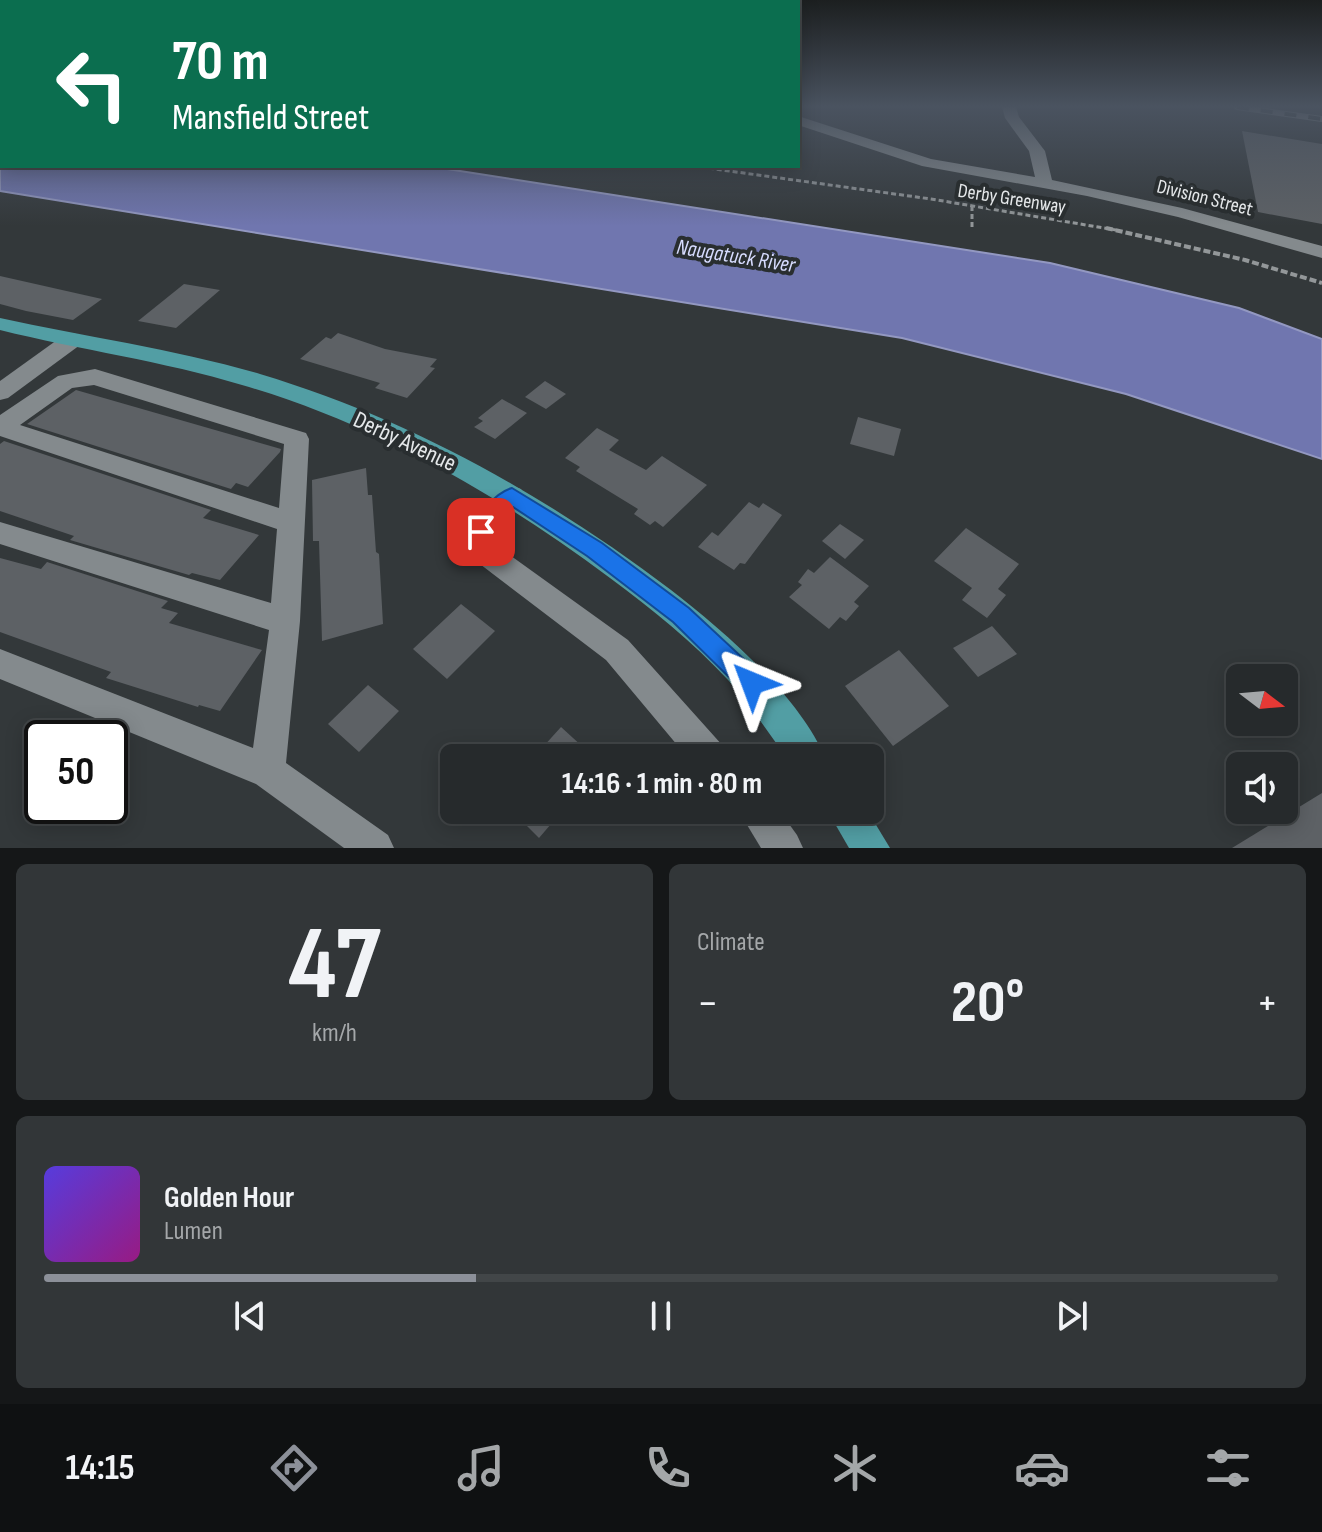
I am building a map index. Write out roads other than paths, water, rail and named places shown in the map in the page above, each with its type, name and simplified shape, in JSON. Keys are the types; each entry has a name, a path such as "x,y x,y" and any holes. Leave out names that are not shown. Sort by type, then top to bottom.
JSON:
{"main road":[{"name":"Derby Avenue","path":"0,324 177,360 302,397 420,445 512,496 594,549 681,615 752,683 798,744"},
{"path":"855,824 871,848"}],"street":[{"name":"Division Street","path":"878,147 928,163 1045,183 1182,213 1322,252"},
{"path":"1034,147 1045,183"},
{"path":"0,392 72,340"},
{"path":"1,427 66,381 95,377 297,439 285,621 268,771"},
{"path":"1,427 293,523"},
{"path":"512,496 492,514 481,532 482,550 617,650 699,744"},
{"path":"0,533 285,621"},
{"path":"0,664 268,771 375,848"},
{"path":"766,824 784,848"}],"water":[{"name":"Naugatuck River","path":"0,168 441,168 1050,263 1239,308 1322,339 1322,459 1126,394 902,338 0,191"}]}
